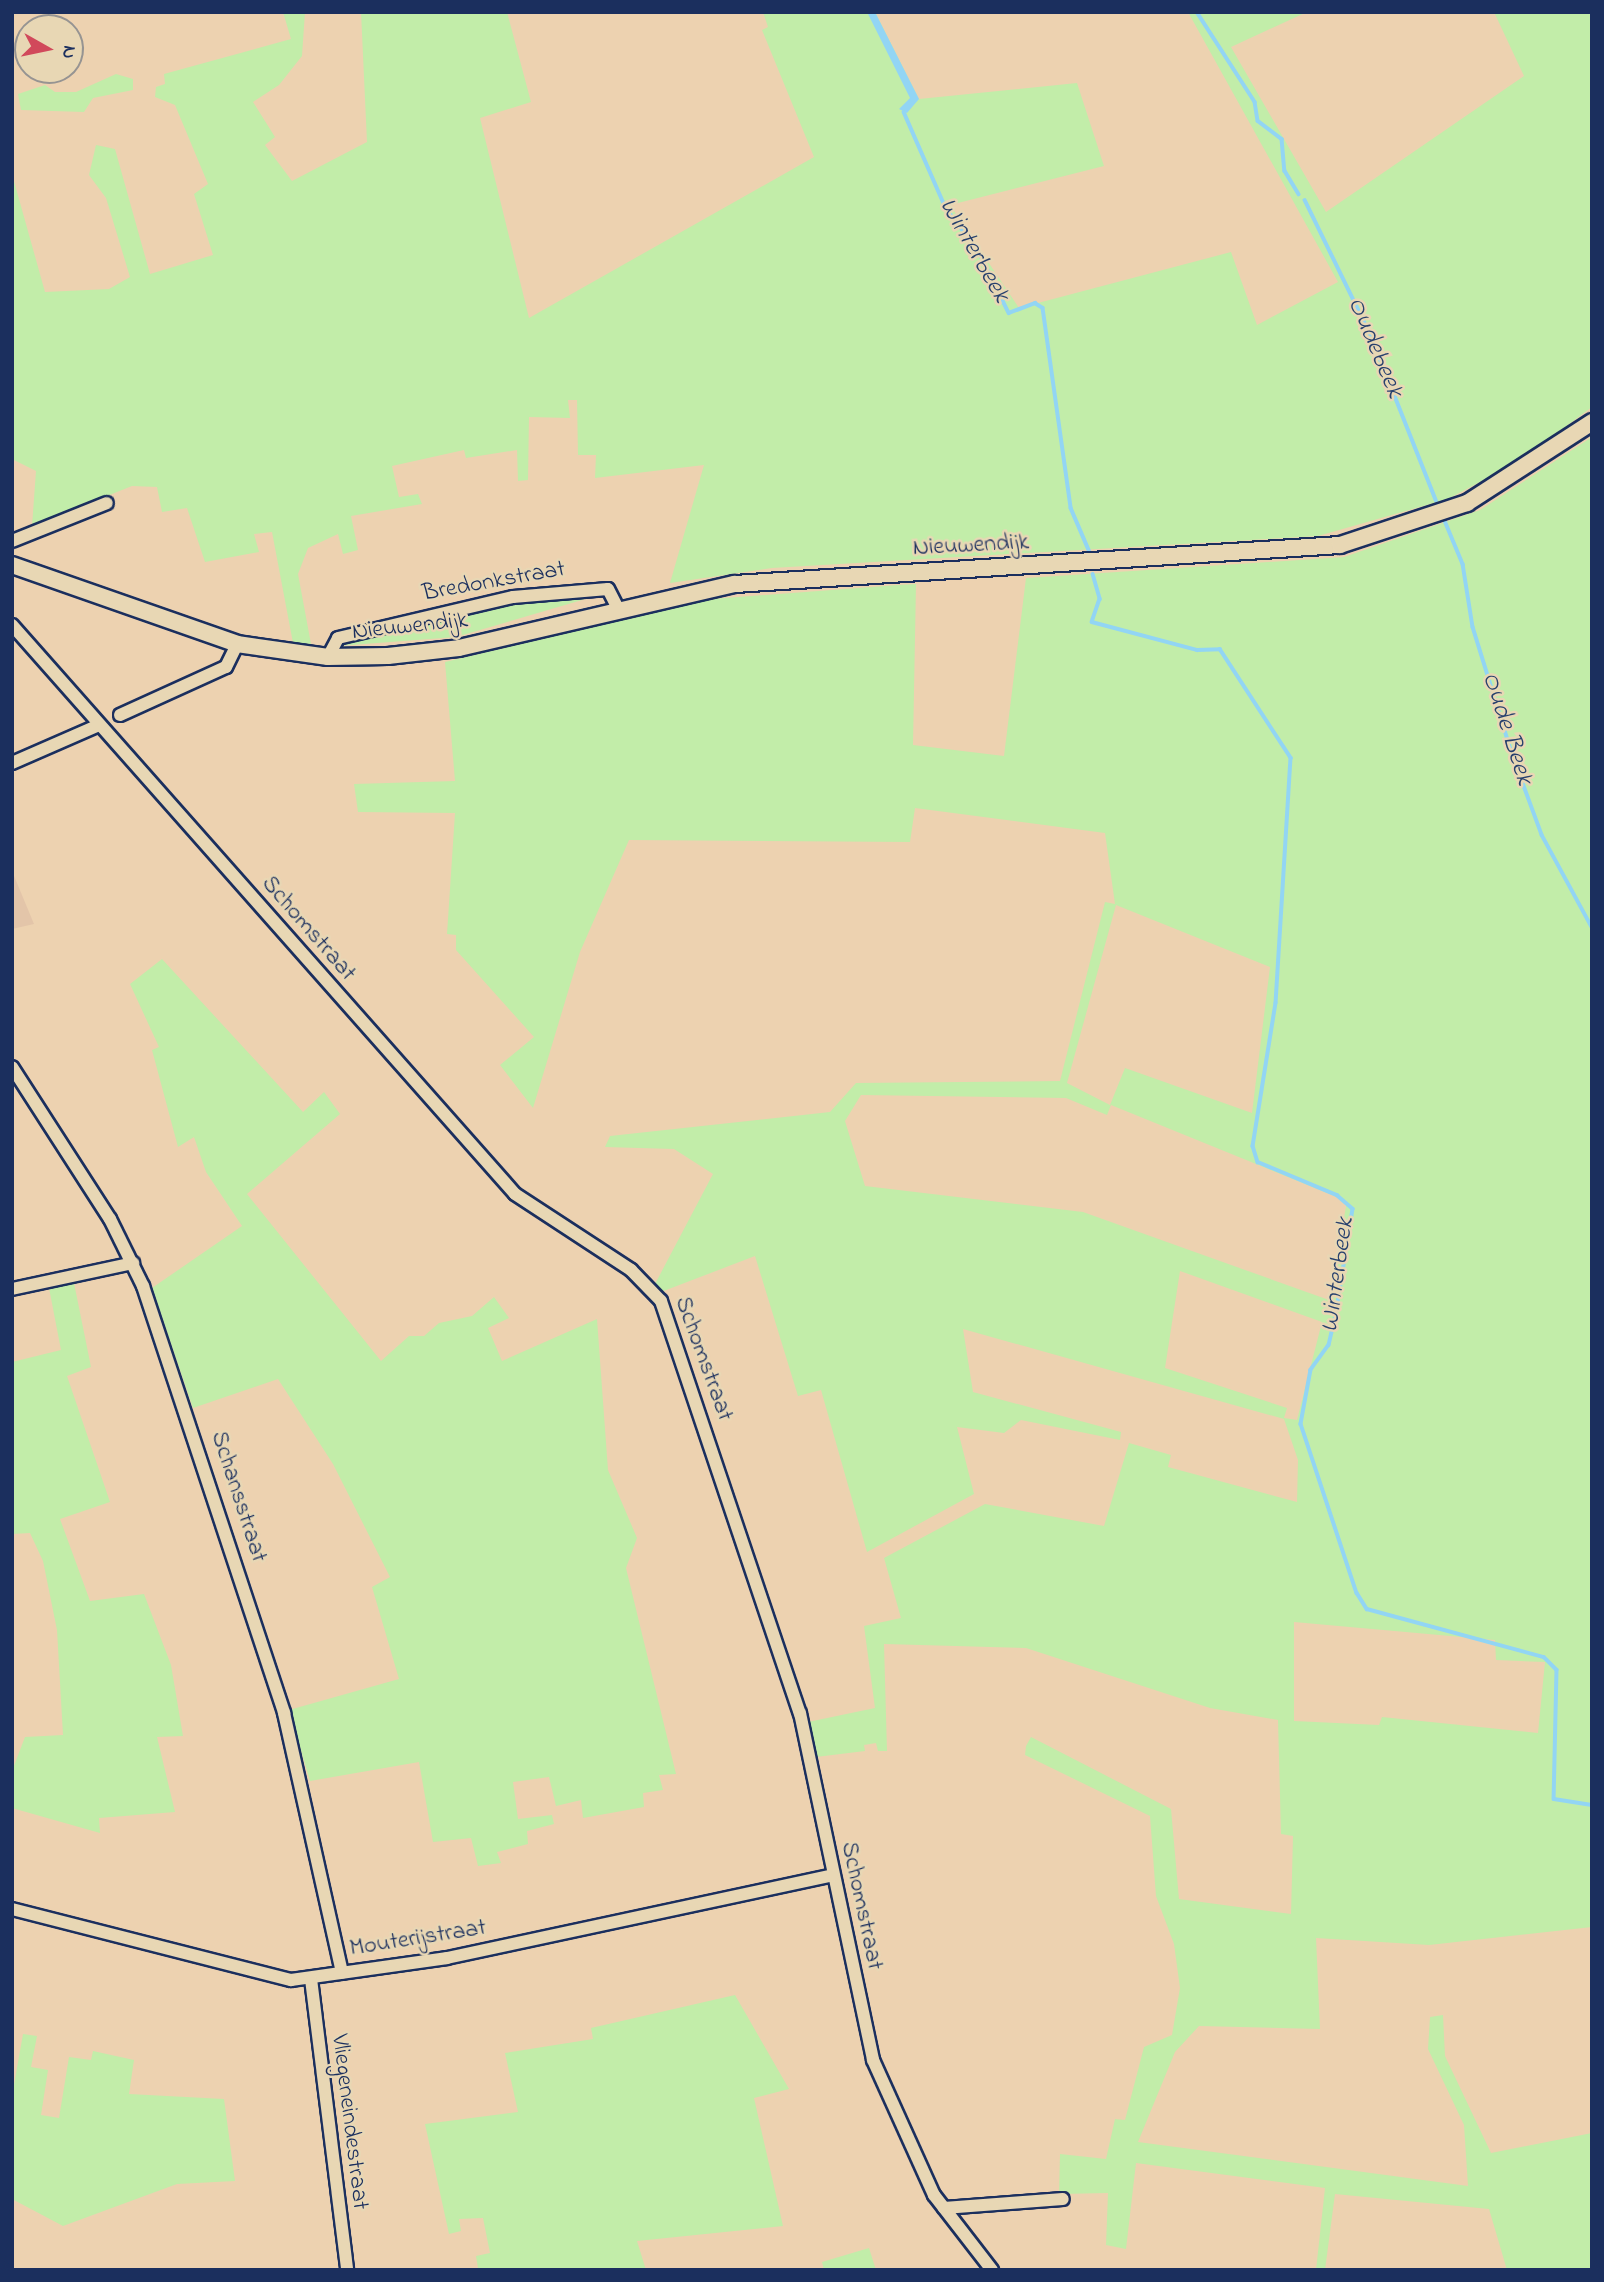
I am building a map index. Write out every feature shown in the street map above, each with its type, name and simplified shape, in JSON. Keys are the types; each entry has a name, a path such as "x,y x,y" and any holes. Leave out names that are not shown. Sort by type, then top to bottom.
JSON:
{"street":[{"name":"Nieuwendijk","path":"328,657 459,648 617,607 792,579 1340,545 1467,503 1592,422"},
{"path":"12,541 107,503"},
{"path":"12,554 58,579"},
{"path":"12,565 237,644 328,657"},
{"name":"Bredonkstraat","path":"328,657 338,638 526,594 608,589 617,607"},
{"name":"Schomstraat","path":"12,625 515,1194 631,1270 661,1301 800,1713 873,2060 920,2168 944,2208 992,2270"},
{"path":"120,715 226,667 237,644"},
{"path":"12,763 99,725"},
{"name":"Schansstraat","path":"12,1067 133,1263 285,1713 342,1973"},
{"path":"12,1289 133,1263"},
{"name":"Mouterijstraat","path":"12,1909 261,1978 311,1979 447,1958 833,1875"},
{"name":"Vliegeneindestraat","path":"311,1979 347,2270"},
{"path":"944,2208 1063,2199"}],"shaded area":[{"path":"12,871 34,924 12,929"}],"green space":[{"path":"283,12 305,12 302,56 279,85 253,102 275,137 265,145 292,181 367,142 361,12 507,12 531,102 480,118 529,318 814,157 762,30 768,27 763,12 875,12 919,99 1077,83 1104,166 950,205 1019,308 1231,252 1257,325 1338,282 1188,12 1307,12 1231,47 1326,212 1524,76 1494,12 1592,12 1592,407 1521,460 1448,499 1318,536 772,568 670,583 704,465 595,478 596,455 578,455 577,400 568,400 570,418 529,417 528,480 518,481 517,450 466,458 464,450 392,466 399,497 418,494 422,504 351,516 358,550 343,554 338,534 308,548 298,574 311,644 293,643 272,532 254,534 259,552 205,562 187,508 162,512 157,487 132,486 32,526 36,471 12,459 12,174 45,292 109,289 130,277 106,198 89,175 96,145 115,149 150,274 213,255 194,194 208,184 175,105 155,97 156,87 165,84 164,74 291,39"},
{"path":"116,74 133,79 133,90 93,98 84,112 21,110 18,94 45,85 55,92 76,92"},
{"path":"1592,437 1592,1927 1429,1945 1316,1938 1320,2029 1199,2026 1175,2052 1138,2142 1468,2186 1464,2125 1428,2049 1430,2017 1443,2015 1445,2056 1491,2153 1592,2133 1592,2270 1507,2270 1489,2209 1335,2194 1325,2270 1316,2270 1325,2188 1136,2163 1126,2249 1106,2245 1108,2193 1059,2194 1060,2154 1106,2159 1115,2119 1125,2120 1144,2047 1172,2035 1180,1988 1174,1944 1156,1896 1150,1816 1025,1755 1026,1746 1031,1737 1171,1809 1179,1899 1291,1914 1293,1836 1281,1834 1278,1720 1210,1708 1026,1648 884,1644 887,1751 878,1751 876,1743 864,1745 865,1751 816,1757 808,1722 875,1708 864,1626 901,1618 884,1558 985,1504 1104,1526 1129,1443 1171,1455 1168,1467 1297,1502 1298,1460 1284,1419 963,1329 973,1392 1121,1432 1120,1440 1021,1420 1004,1433 957,1427 974,1494 867,1552 821,1390 798,1396 755,1256 661,1292 655,1284 713,1174 674,1149 605,1147 610,1136 830,1112 856,1083 1060,1081 1105,902 1115,904 1105,833 915,808 910,842 629,840 580,952 533,1108 500,1065 534,1037 456,950 456,935 447,934 455,813 358,812 354,784 455,781 445,662 711,599 916,584 913,745 1004,756 1026,578 1344,557 1480,510","holes":["1116,905 1270,967 1252,1113 1125,1068 1110,1105 1067,1083","861,1095 1066,1098 1107,1115 1111,1105 1347,1201 1329,1300 1083,1212 865,1186 845,1121","1180,1271 1322,1322 1297,1420 1284,1418 1287,1408 1165,1368","1294,1622 1495,1640 1496,1660 1545,1662 1538,1733 1382,1717 1379,1725 1294,1721"]},
{"path":"599,595 456,637 338,646 498,603"},
{"path":"162,959 303,1112 324,1092 340,1114 247,1194 381,1361 409,1336 424,1336 439,1323 472,1316 494,1297 509,1318 488,1328 502,1361 597,1319 608,1470 637,1538 626,1568 676,1774 659,1775 663,1790 643,1793 644,1807 583,1818 581,1800 556,1806 549,1777 513,1782 518,1819 552,1815 554,1824 527,1831 528,1844 497,1852 501,1863 478,1866 471,1838 433,1842 419,1762 310,1781 289,1710 399,1679 372,1587 390,1577 333,1464 278,1379 193,1408 152,1288 242,1226 206,1172 194,1137 178,1147 152,1050 159,1047 130,984"},
{"path":"74,1283 91,1367 67,1376 110,1502 60,1519 90,1601 144,1594 171,1665 183,1736 157,1737 175,1812 99,1818 100,1833 12,1808 12,1771 25,1737 63,1735 57,1630 43,1561 30,1533 12,1534 12,1362 61,1350 49,1288"},
{"path":"735,1995 789,2089 754,2098 783,2226 637,2241 646,2270 478,2268 476,2256 490,2253 483,2218 459,2219 461,2231 449,2234 425,2124 518,2112 505,2053 593,2039 591,2028"},
{"path":"23,2034 37,2036 31,2067 48,2070 41,2115 59,2118 69,2057 91,2060 93,2051 134,2060 129,2094 224,2099 235,2181 177,2184 63,2226 12,2199 12,2096"},
{"path":"869,2248 876,2270 824,2270 822,2262"}],"water":[{"path":"867,12 875,12 919,99 907,113 899,109 910,98"}],"waterway":[{"name":"Oudebeek","path":"1197,12 1255,102 1258,121 1282,139 1285,171 1299,194"},
{"name":"Winterbeek","path":"904,112 946,208 979,252 1009,313 1035,303 1043,308 1071,508 1089,550"},
{"name":"Oudebeek","path":"1305,200 1370,333 1436,500"},
{"name":"Oude Beek","path":"1445,521 1463,564 1473,627 1513,756 1542,835 1592,927"},
{"name":"Winterbeek","path":"1093,574 1100,599 1092,622 1197,650 1220,649 1291,758 1276,1003 1253,1146 1258,1162 1337,1195 1353,1209 1329,1345 1311,1370 1301,1424 1357,1593 1367,1609 1544,1657 1557,1670 1554,1799 1592,1805"}]}
